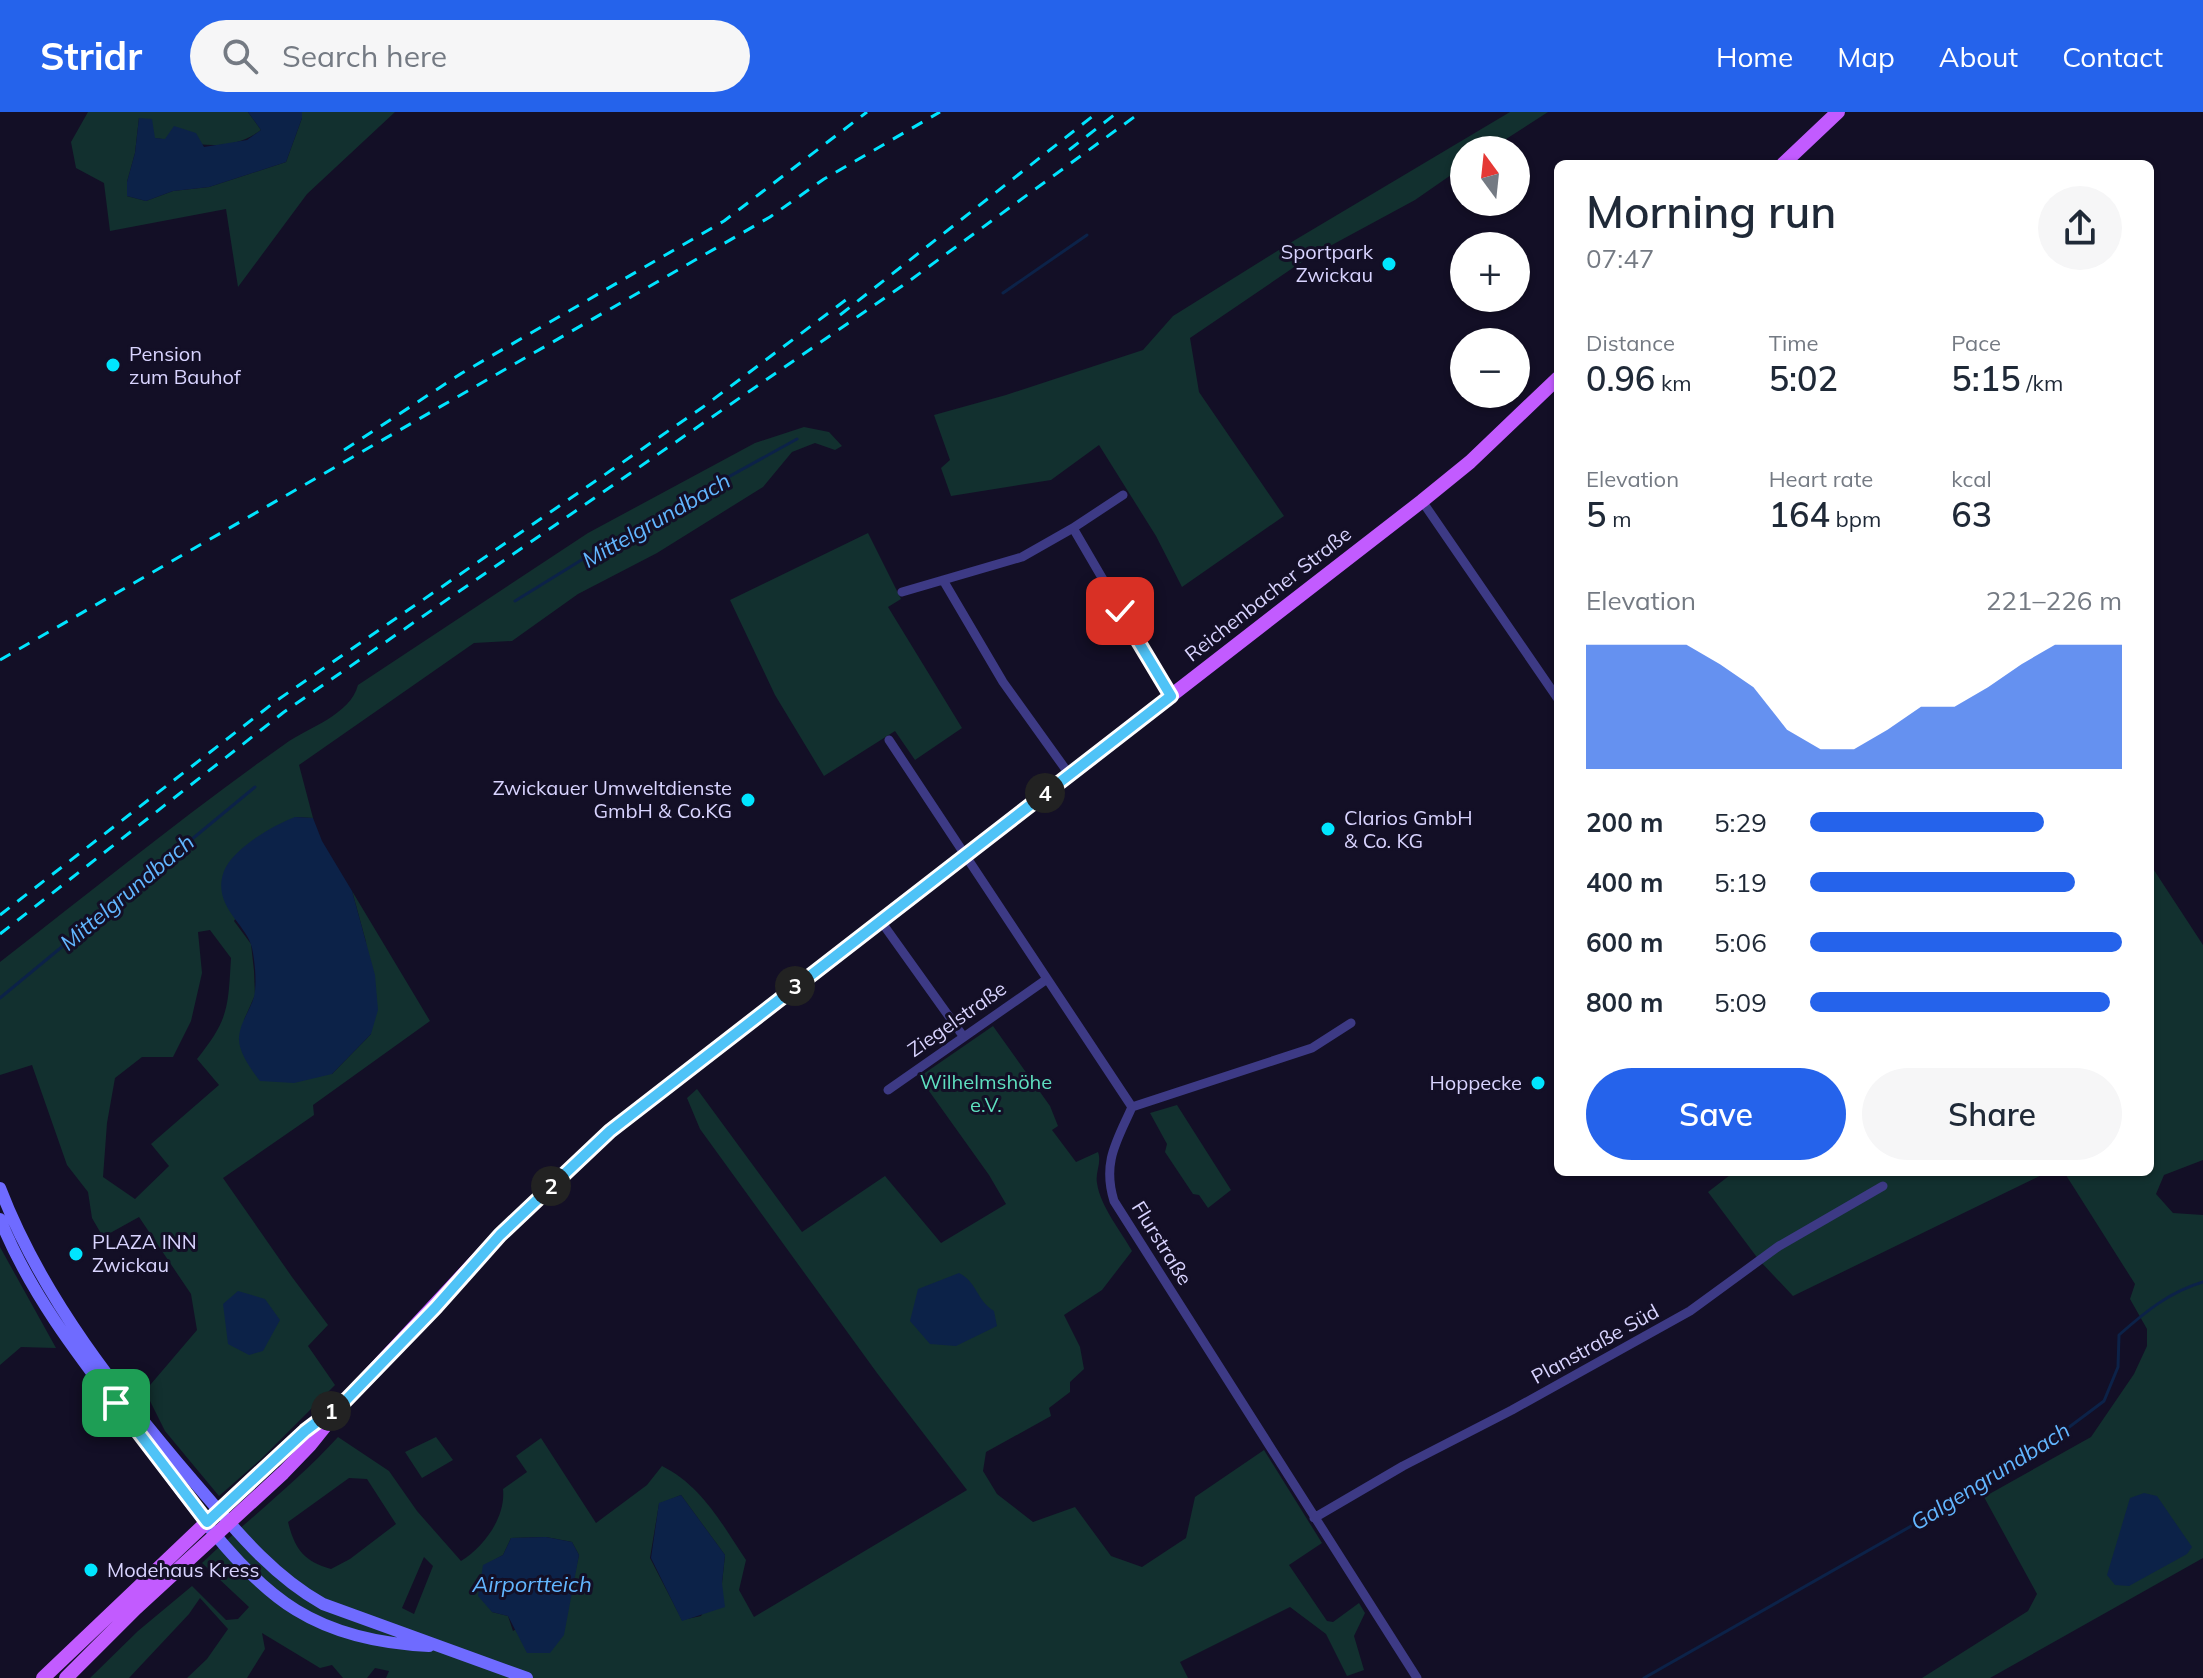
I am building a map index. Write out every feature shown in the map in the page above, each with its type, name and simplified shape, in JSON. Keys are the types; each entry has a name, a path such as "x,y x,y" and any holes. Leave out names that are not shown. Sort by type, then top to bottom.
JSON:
{"main road":[{"path":"1787,160 1838,112"},
{"name":"Reichenbacher Straße","path":"43,1678 207,1522 224,1517 310,1445 346,1400 500,1235 587,1152 670,1082 1422,501 1470,462 1554,382"},
{"path":"0,1188 29,1253 72,1323 163,1445 251,1547 298,1591 323,1604 527,1678"},
{"path":"0,1219 45,1307 77,1353 207,1522 262,1584 316,1621 394,1644 437,1647"},
{"name":"Reichenbacher Straße","path":"66,1678 218,1534 224,1517"}],"street":[{"path":"902,592 1022,557 1123,495"},
{"path":"1422,501 1554,693"},
{"path":"1073,528 1171,696"},
{"path":"943,580 1003,682 1069,774"},
{"path":"889,740 1132,1107 1312,1048 1351,1023"},
{"path":"880,920 963,1036"},
{"name":"Ziegelstraße","path":"888,1090 1047,979"},
{"name":"Flurstraße","path":"1132,1107 1109,1162 1108,1182 1114,1201 1417,1678"},
{"name":"Planstraße Süd","path":"1314,1518 1403,1466 1679,1318 1779,1246 1883,1186"}],"green space":[{"path":"88,112 248,112 261,130 248,138 222,145 196,144 154,138 139,118 127,196 146,201 173,191 209,187 286,162 302,112 395,112 307,194 238,287 226,209 110,231 104,183 76,168 71,142"},
{"path":"1510,112 1548,112 1511,136 1470,136"},
{"path":"1450,148 1450,176 1415,200 1306,259 1190,338 1199,392 1284,516 1182,587 1156,536 1099,445 1051,480 951,496 941,468 950,460 934,415 1143,350 1173,316"},
{"path":"804,427 829,432 842,446 835,450 815,443 792,452 763,487 657,553 578,594 512,641 474,643 299,765 313,818 295,817 234,921 251,944 254,971 255,995 244,1020 332,1074 371,1034 366,942 352,891 430,1021 313,1105 314,1115 223,1178 328,1325 308,1346 335,1385 219,1496 165,1431 145,1391 197,1330 191,1294 139,1217 103,1237 92,1218 88,1192 67,1165 32,1065 0,1075 0,962 248,770 338,712 354,695 358,685 588,533 755,443","holes":["210,930 231,958 225,1012 197,1059 219,1085 151,1144 169,1166 135,1199 103,1177 107,1123 115,1078 142,1057 173,1057 191,1021 202,973 198,932"]},
{"path":"868,533 901,599 888,607 962,728 915,760 895,731 824,776 775,695 730,600"},
{"path":"2154,870 2203,945 2203,1160 2164,1175 2156,1194 2173,1213 2203,1215 2203,1558 1990,1678 1922,1678 2028,1611 2037,1594 1984,1497 2091,1437 2134,1374 2147,1346 2147,1329 2130,1299 2135,1284 2067,1176 2154,1176"},
{"name":"Wilhelmshöhe e.V.","path":"993,1026 1050,1106 1058,1126 1052,1130 1076,1162 1098,1152 1099,1192 1132,1251 1102,1290 1064,1315 1080,1347 1084,1369 1070,1382 1070,1392 1049,1408 1051,1416 986,1452 983,1471 997,1494 1033,1522 1075,1507 1111,1556 1142,1567 1186,1538 1195,1497 1264,1450 1322,1543 1289,1565 1327,1621 1333,1622 1359,1603 1365,1613 1354,1636 1364,1670 1347,1676 1326,1634 1290,1607 1180,1662 1188,1678 386,1678 389,1671 375,1668 367,1678 343,1678 332,1665 320,1668 262,1633 265,1649 247,1678 187,1678 207,1659 228,1629 200,1598 129,1678 90,1678 138,1631 192,1586 226,1620 238,1619 249,1607 202,1563 338,1437 389,1471 417,1511 461,1561 478,1548 492,1530 501,1510 503,1489 527,1472 516,1456 541,1438 596,1523 647,1485 662,1466 700,1495 746,1560 739,1590 754,1617 967,1490 877,1373 700,1129 687,1098 697,1089 802,1232 885,1176 941,1243 1006,1204 919,1077","holes":["349,1478 367,1479 396,1524 350,1559 331,1569 302,1553 288,1522","681,1495 725,1555 722,1583 701,1616 682,1620 650,1558 659,1504","546,1537 572,1542 579,1555 570,1595 513,1631 508,1616 492,1612 483,1566 503,1555 511,1538","424,1557 433,1566 414,1614 402,1608"]},
{"path":"1177,1105 1231,1190 1208,1208 1199,1195 1193,1194 1165,1152 1167,1144 1150,1113"},
{"path":"1729,1176 2040,1176 1793,1296 1759,1260 1708,1192"},
{"path":"0,1247 56,1348 21,1347 0,1365"},
{"path":"436,1437 453,1460 422,1478 405,1452"}],"water":[{"path":"248,112 302,112 286,162 209,187 173,191 146,201 127,196 139,118 152,119 155,138 165,139 174,126 196,133 204,147 247,140 261,130"},
{"path":"295,817 313,818 322,841 352,891 375,975 378,1010 371,1034 332,1074 294,1083 260,1081 239,1043 241,1027 255,991 252,948 226,904 221,883 224,871 236,854 266,832"},
{"path":"959,1273 994,1311 997,1326 956,1346 930,1344 910,1321 918,1289"},
{"path":"238,1291 265,1299 280,1320 263,1351 249,1355 228,1344 223,1304"},
{"path":"2144,1493 2157,1496 2192,1547 2187,1554 2129,1586 2115,1585 2107,1575 2130,1498"},
{"path":"681,1495 725,1555 722,1583 725,1607 682,1621 651,1558 659,1503"},
{"name":"Airportteich","path":"546,1537 572,1542 579,1555 564,1635 550,1653 527,1653 508,1616 492,1612 478,1596 483,1565 503,1555 511,1538"}],"waterway":[{"name":"Mittelgrundbach","path":"1003,293 1087,235"},
{"name":"Mittelgrundbach","path":"515,601 609,543 797,439"},
{"name":"Mittelgrundbach","path":"0,998 255,787"},
{"name":"Galgengrundbach","path":"1644,1678 1950,1504 1988,1472 2029,1457 2104,1401 2118,1367 2119,1335 2168,1297 2203,1282"}],"railway":[{"path":"344,450 462,373 724,221 867,112"},
{"path":"0,660 770,217 824,179 940,112"},
{"path":"840,315 1098,112"},
{"path":"1069,150 1118,112"},
{"path":"0,934 284,712 905,284 1141,112"},
{"path":"0,915 276,701 703,407 847,299"}],"place":[{"name":"Sportpark Zwickau","path":"1389,264"},
{"name":"Pension zum Bauhof","path":"113,365"},
{"name":"Zwickauer Umweltdienste GmbH & Co.KG","path":"748,800"},
{"name":"Clarios GmbH & Co. KG","path":"1328,829"},
{"name":"Hoppecke","path":"1538,1083"},
{"name":"PLAZA INN Zwickau","path":"76,1254"},
{"name":"Modehaus Kress","path":"91,1570"}],"route":[{"path":"116,1403 207,1522 305,1431 346,1400 500,1235 610,1131 1171,696 1120,611"}]}
